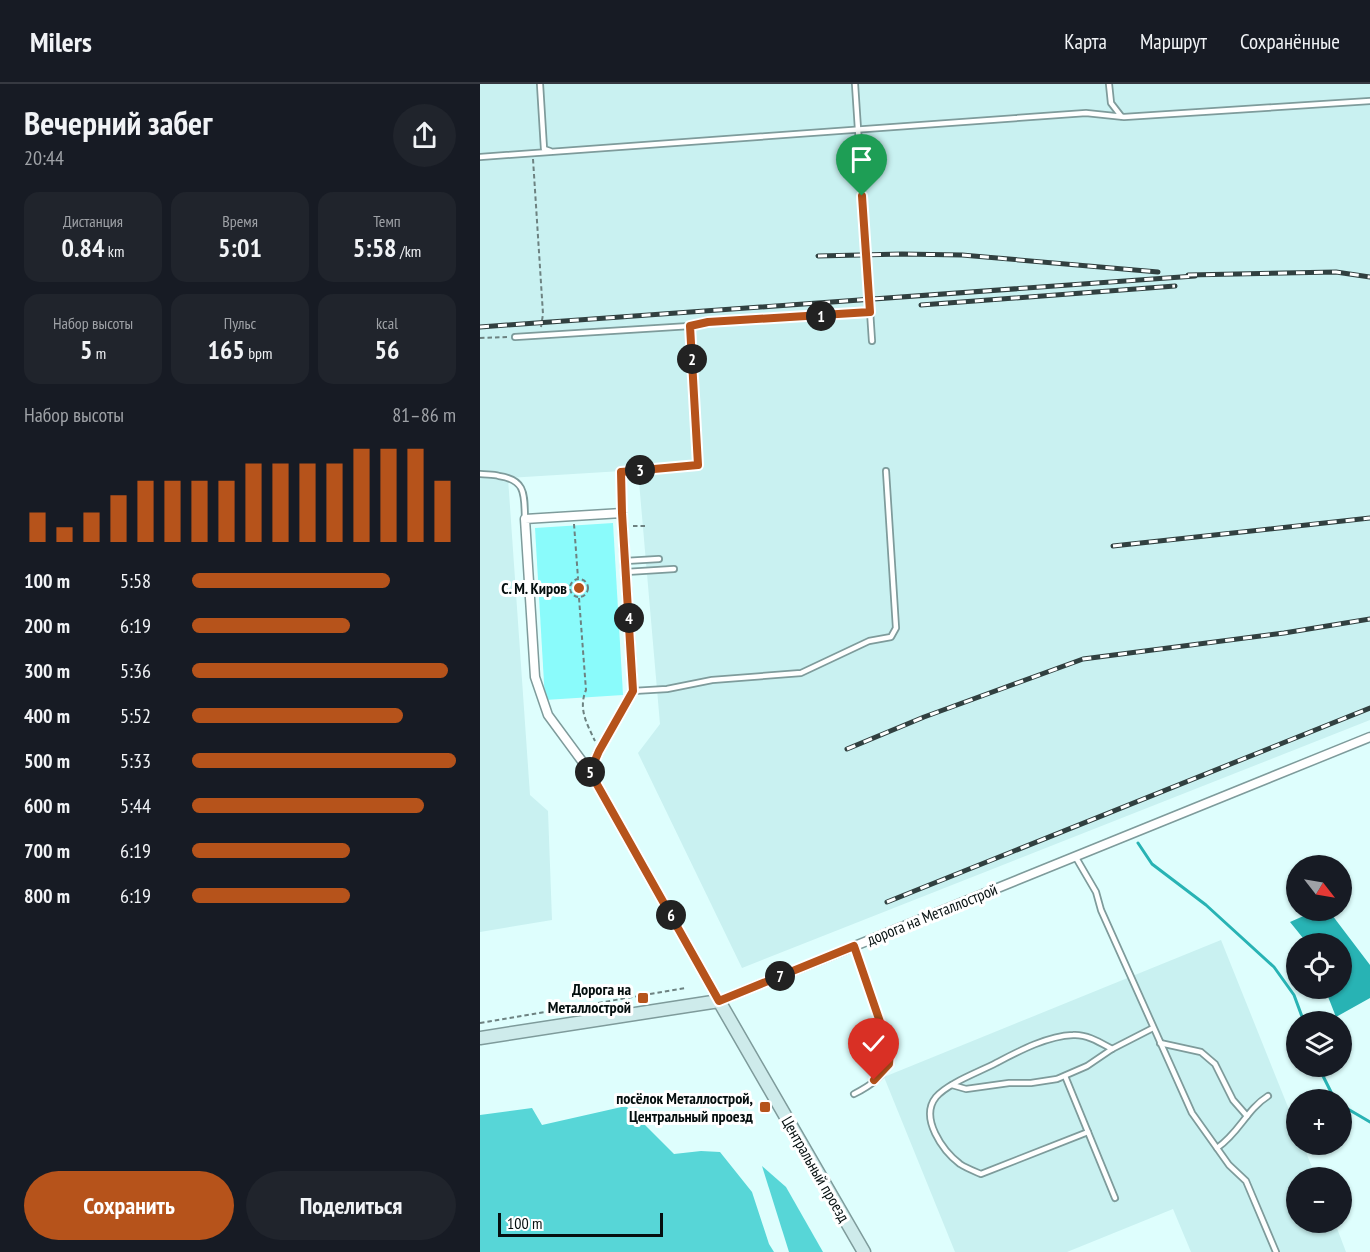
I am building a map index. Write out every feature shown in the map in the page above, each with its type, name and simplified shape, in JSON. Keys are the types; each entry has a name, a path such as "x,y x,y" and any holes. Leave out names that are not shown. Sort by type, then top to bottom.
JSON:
{"street":[{"path":"525,519 622,513 633,691 599,751 590,772"},
{"name":"Центральный проезд","path":"525,519 535,676 548,715 590,772 864,1252"},
{"name":"дорога на Металлострой","path":"480,1038 719,1001 1370,737"}],"lane":[{"path":"540,84 544,148 552,152"},
{"path":"855,84 872,341"},
{"path":"1109,84 1111,102 1121,116"},
{"path":"480,158 1086,113 1121,116 1370,101"},
{"path":"515,337 870,312"},
{"path":"622,513 621,472 698,465 690,326"},
{"path":"633,691 667,689 712,680 801,673 869,641 891,637 896,628 886,471"},
{"path":"480,474 500,476 518,483 524,491 525,519"},
{"path":"625,561 659,559"},
{"path":"626,572 674,569"},
{"path":"1075,856 1096,892 1101,910 1192,1113 1229,1165 1246,1181 1276,1252"},
{"path":"854,946 890,1051 889,1064 884,1070 854,1094"},
{"path":"952,1085 966,1089 1049,1080 1065,1076 1153,1028"},
{"path":"1088,1132 981,1174 961,1164 941,1143 931,1120 930,1107 937,1096 952,1085 1023,1050 1055,1039 1075,1034 1094,1039 1112,1049"},
{"path":"1160,1043 1201,1052 1215,1064 1233,1100 1247,1116"},
{"path":"1065,1076 1115,1198"},
{"path":"1217,1148 1238,1130 1256,1104 1268,1096"}],"path":[{"path":"533,154 543,314 537,336"},
{"path":"480,338 515,337"},
{"path":"574,516 578,578"},
{"path":"623,526 648,526"},
{"path":"578,578 583,579 589,588 584,596 579,598 573,596 570,591 572,581 578,578"},
{"path":"579,598 586,690 582,706 599,751"},
{"path":"480,1023 686,988"}],"shaded area":[{"path":"480,84 1370,84 1370,720 742,968 638,753 660,724 638,470 508,478 530,795 548,811 552,920 480,932"},
{"path":"613,523 623,695 545,700 535,528"},
{"path":"1337,921 1346,933 1299,933 1290,922"},
{"path":"1221,940 1286,1102 1286,1155 1307,1155 1312,1167 1286,1167 1286,1233 1339,1233 1346,1252 1191,1252 1173,1209 1067,1252 955,1252 884,1077"},
{"path":"1352,941 1370,965 1370,998 1347,1011 1334,1011 1329,999 1352,999"},
{"path":"626,1106 674,1154 701,1151 720,1152 752,1192 769,1244 774,1252 480,1252 480,1115 532,1108 542,1125"},
{"path":"762,1166 786,1187 823,1252 789,1252"}],"waterway":[{"path":"1138,843 1152,864 1206,905 1274,967 1294,995 1300,1011"},
{"path":"1324,1077 1330,1089"},
{"path":"1352,1111 1370,1122"}],"railway":[{"path":"818,256 962,255 1158,272"},
{"path":"1188,275 1336,272 1370,277"},
{"path":"480,327 1195,276"},
{"path":"921,305 1175,286"},
{"path":"1113,546 1370,518"},
{"path":"847,749 924,717 1083,659 1284,633 1370,619"},
{"path":"887,902 1370,708"}],"place":[{"name":"С. М. Киров","path":"579,588"},
{"name":"Дорога на Металлострой","path":"643,998"},
{"name":"посёлок Металлострой, Центральный проезд","path":"765,1107"}],"route":[{"path":"862,196 870,312 708,322 690,326 698,465 621,472 633,691 599,751 590,772 719,1001 854,946 890,1051 889,1064 874,1080"}]}
